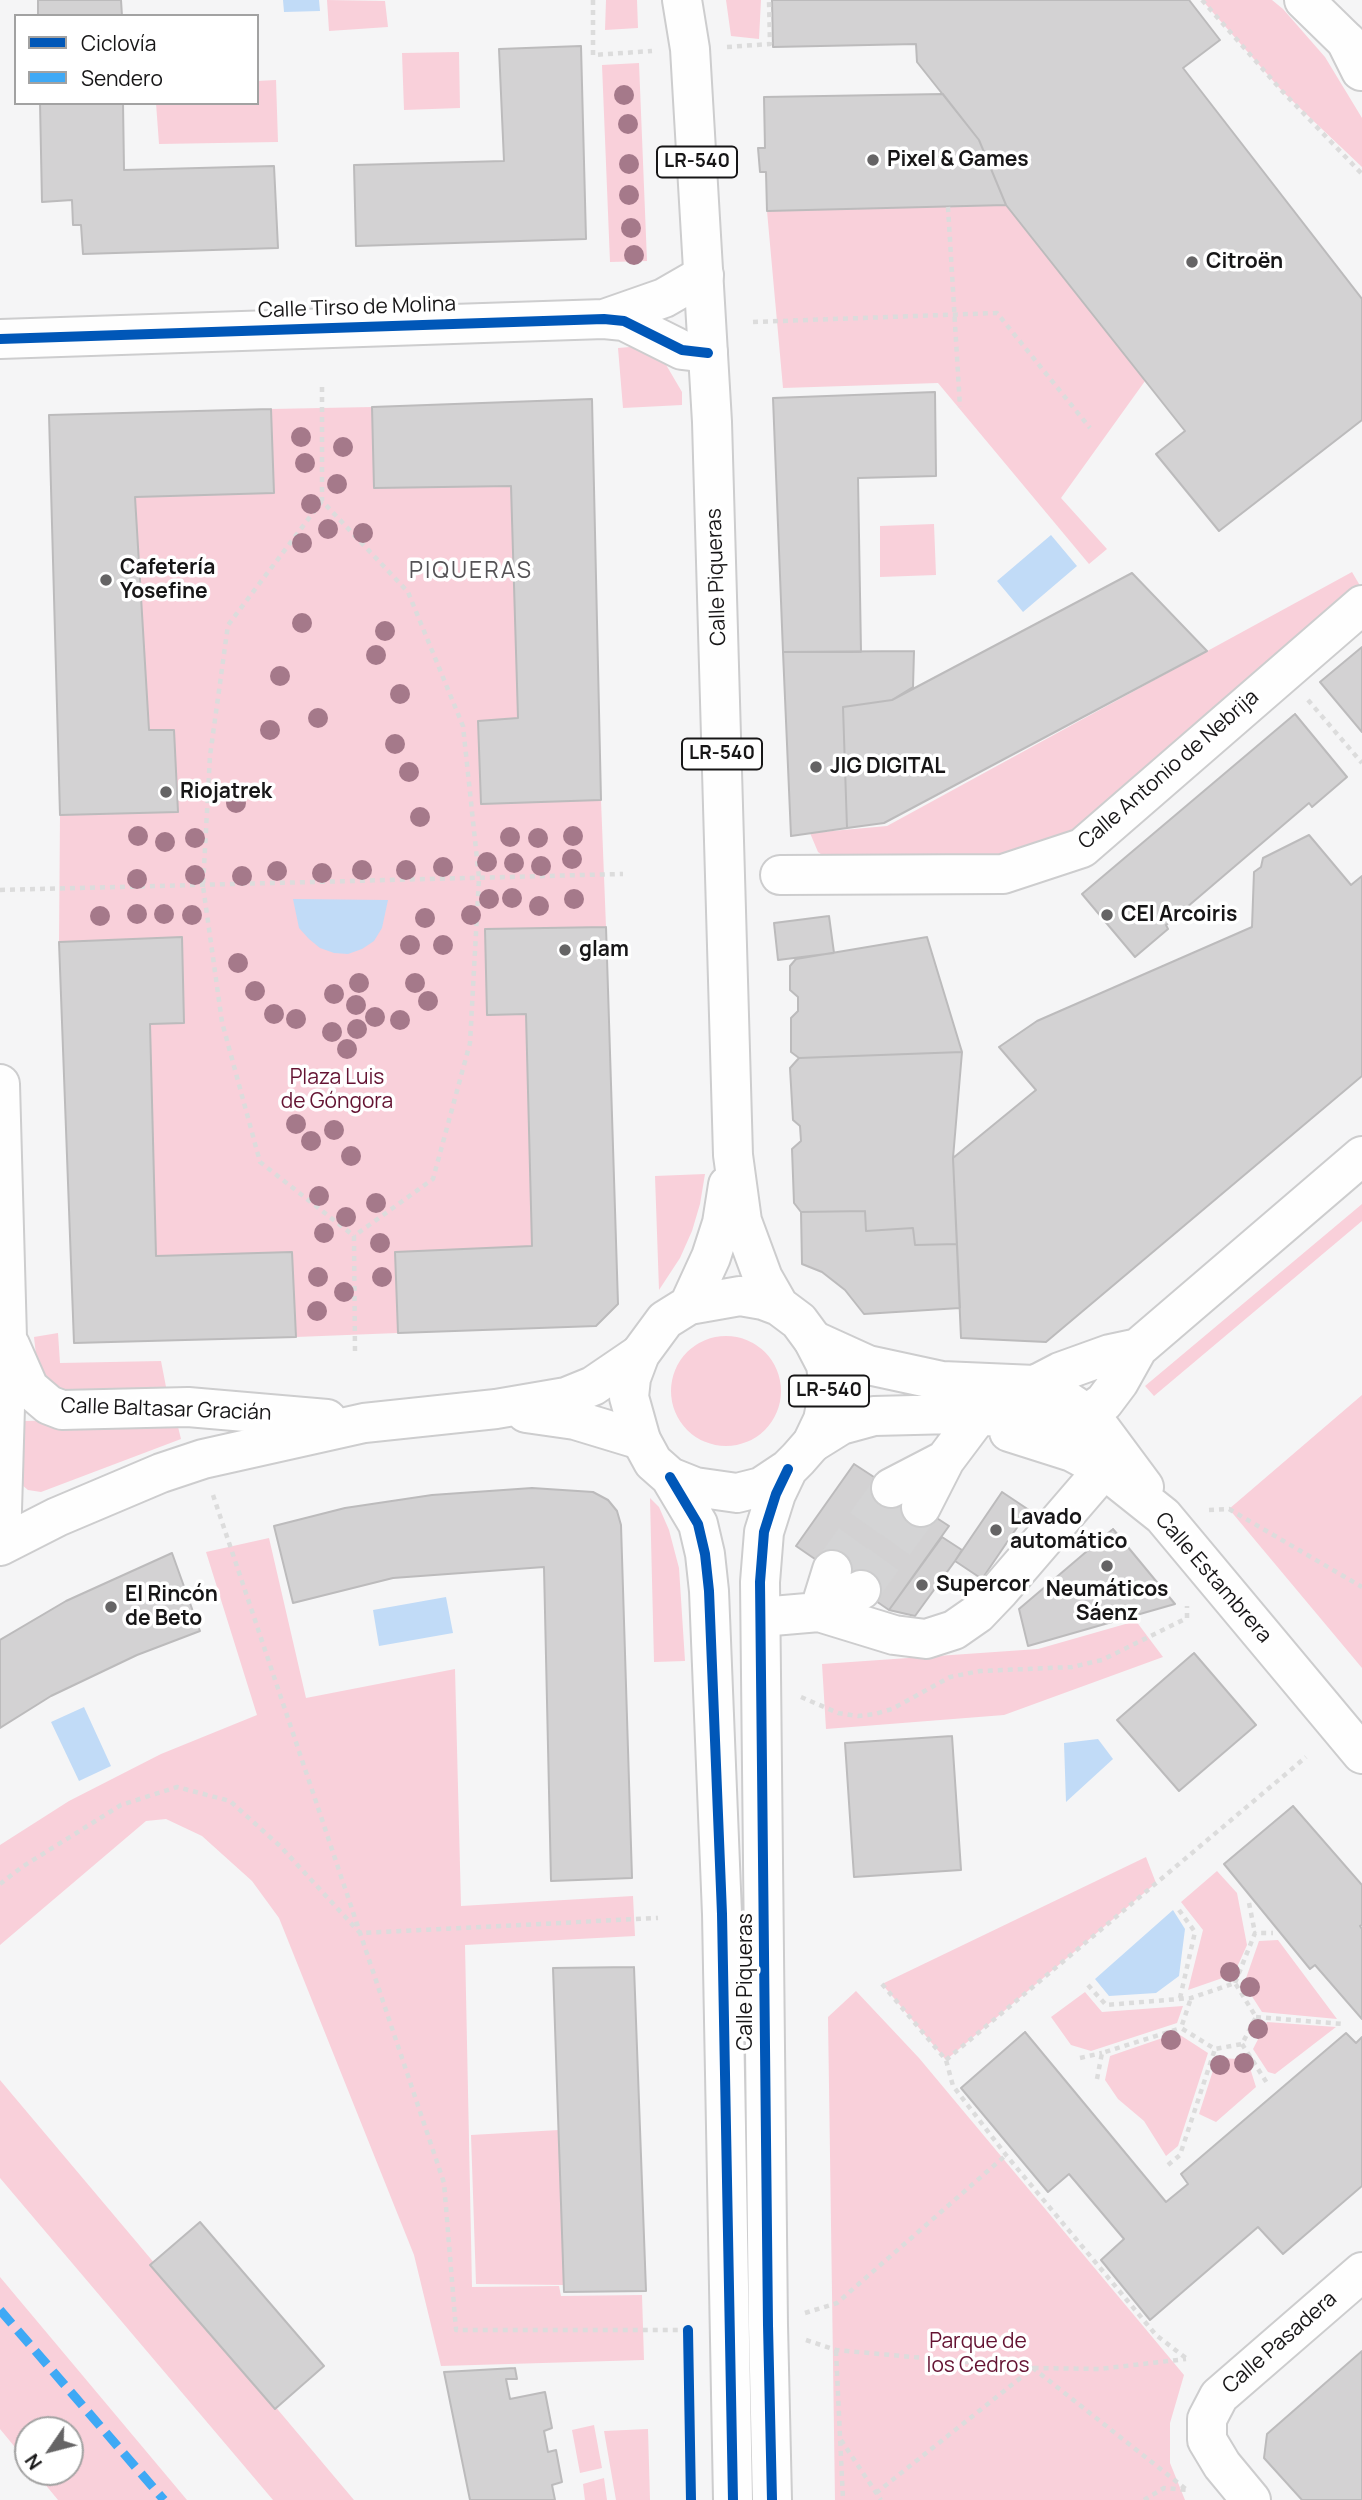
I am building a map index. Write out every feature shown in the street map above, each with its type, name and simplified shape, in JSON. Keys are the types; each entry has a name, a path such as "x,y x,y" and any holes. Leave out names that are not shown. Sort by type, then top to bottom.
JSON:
{"street":[{"name":"Calle Piqueras","path":"682,0 690,49 713,450 733,1155 742,1221 763,1278 779,1306"},
{"path":"1304,0 1357,57"},
{"name":"Calle Tirso de Molina","path":"604,319 664,298 704,275"},
{"name":"Calle Tirso de Molina","path":"0,339 604,319 624,321 682,350 708,353"},
{"name":"Calle Antonio de Nebrija","path":"780,875 1003,874 1082,848 1362,605"},
{"path":"0,1084 7,1338 1,1545"},
{"name":"Calle Piqueras","path":"689,1305 711,1257 722,1223 733,1155"},
{"path":"800,1456 841,1425 874,1416 1065,1421 1096,1408 1119,1382 1138,1348 1362,1156"},
{"name":"LR-540","path":"740,1296 779,1306 799,1321 826,1365 830,1390 823,1420 800,1456 761,1487 737,1493 695,1487 670,1477 653,1462 641,1440 629,1397 631,1378 640,1354 665,1320 689,1305 740,1296"},
{"name":"Calle Baltasar Gracián","path":"7,1338 29,1388 49,1405 62,1410 188,1407 364,1423"},
{"path":"813,1340 868,1365 942,1381 1035,1385 1060,1372 1110,1354 1138,1348"},
{"name":"Calle Baltasar Gracián","path":"1,1545 57,1517 161,1473 203,1459 364,1423 496,1409 566,1398 593,1386 640,1354"},
{"name":"Calle Estambrera","path":"1035,1385 1096,1408 1108,1456 1169,1524 1362,1754"},
{"name":"Calle Baltasar Gracián","path":"496,1409 575,1420 641,1440"},
{"path":"964,1417 1072,1452 1108,1456"},
{"path":"906,1498 945,1460 964,1417"},
{"name":"Calle Piqueras","path":"772,2500 760,1582 764,1532 776,1494 800,1456"},
{"path":"761,1617 819,1612 894,1635 926,1639 954,1630 977,1614 999,1591 1108,1456"},
{"name":"Calle Piqueras","path":"670,1477 698,1524 709,1591 722,1914 733,2500"},
{"path":"819,1612 847,1580"},
{"name":"Calle Pasadera","path":"1251,2500 1222,2465 1207,2440 1207,2419 1219,2396 1362,2272"}],"path":[{"path":"593,0 593,55 770,44 769,0"},
{"path":"1202,0 1282,91 1362,174"},
{"path":"948,206 960,407"},
{"path":"753,323 997,313 1090,428"},
{"path":"322,387 322,501 228,625 209,756 203,886 222,1022 260,1162 354,1236"},
{"path":"322,501 408,592 463,726 479,878 470,1043 433,1180 354,1236"},
{"path":"1284,671 1362,763"},
{"path":"0,890 623,874"},
{"path":"354,1236 355,1352"},
{"path":"203,1459 221,1522 444,2183 456,2330 688,2330 730,2343"},
{"path":"1169,1524 1208,1510 1228,1509 1362,1587"},
{"path":"763,1681 838,1713 858,1716 875,1714 892,1709 950,1677 980,1671 1072,1667 1102,1660 1187,1618 1187,1601"},
{"path":"946,2060 1306,1757"},
{"path":"0,1884 22,1867 121,1805 177,1787 230,1801 282,1847 360,1933"},
{"path":"1088,1986 1106,2005 1191,1998 1235,1983 1255,1933 1249,1903"},
{"path":"1180,1910 1195,1932 1180,1998"},
{"path":"360,1933 658,1918"},
{"path":"1255,1933 1273,1933"},
{"path":"1235,1983 1256,2017"},
{"path":"768,2325 836,2350 1033,2368 1099,2369 1187,2358 1156,2335 1006,2155 953,2087 946,2060 882,1984"},
{"path":"1181,2028 1191,1998"},
{"path":"1256,2017 1343,2024"},
{"path":"1242,2044 1256,2017"},
{"path":"1080,2058 1181,2028 1215,2049 1242,2044"},
{"path":"1242,2044 1267,2083"},
{"path":"1168,2165 1180,2155 1215,2049"},
{"path":"1097,2079 1102,2053"},
{"path":"768,2325 837,2302 1006,2155"},
{"path":"688,2330 688,2357 730,2343"},
{"path":"836,2350 843,2500"},
{"path":"876,2493 1033,2368"},
{"path":"1033,2368 1187,2490 1164,2488 1144,2500"},
{"path":"839,2437 881,2500"}],"green space":[{"path":"327,0 385,1 388,27 329,31"},
{"path":"606,0 637,0 638,28 605,30"},
{"path":"726,0 761,0 759,39 731,36"},
{"path":"1202,0 1272,0 1283,9 1325,57 1362,118 1362,167 1282,91"},
{"path":"459,52 460,108 404,110 402,53"},
{"path":"639,63 647,261 610,262 602,65"},
{"path":"276,80 278,142 159,144 156,105 259,105 259,81"},
{"path":"1006,205 1145,381 1061,498 1107,549 1089,564 938,383 783,388 767,211"},
{"path":"618,348 641,349 665,363 682,392 682,405 623,408"},
{"name":"Plaza Luis de Góngora","path":"372,407 374,488 511,486 518,718 478,722 481,803 601,800 606,927 485,929 487,1014 526,1014 532,1246 395,1252 398,1333 296,1337 292,1252 156,1256 150,1024 184,1022 182,937 59,942 60,815 178,811 174,730 149,730 135,497 274,493 271,409"},
{"path":"934,524 936,575 880,577 880,526"},
{"path":"1352,572 1362,589 1079,840 1006,864 840,868 818,852 810,833 887,826"},
{"path":"705,1174 692,1231 680,1258 659,1290 655,1176"},
{"path":"1362,1204 1362,1221 1154,1396 1145,1386"},
{"path":"58,1333 60,1363 161,1361 167,1392 66,1393 52,1385 37,1364 34,1337"},
{"path":"726,1336 747,1340 765,1352 777,1370 781,1391 777,1412 765,1430 747,1442 726,1446 705,1442 687,1430 675,1412 671,1391 675,1370 687,1352 705,1340"},
{"path":"1362,1395 1362,1668 1229,1509"},
{"path":"176,1419 181,1439 41,1492 28,1490 22,1485 20,1421"},
{"path":"650,1498 659,1507 669,1530 679,1568 685,1661 654,1662"},
{"path":"269,1538 306,1698 455,1669 461,1906 633,1896 635,1936 465,1945 472,2287 559,2286 561,2296 642,2295 644,2360 441,2366 414,2255 279,1918 252,1881 202,1836 166,1819 146,1821 0,1945 0,1845 69,1801 161,1754 257,1715 206,1552"},
{"path":"1136,1621 1163,1657 1004,1715 826,1729 822,1664 1038,1649"},
{"path":"1146,1857 1156,1883 946,2060 882,1984"},
{"path":"1217,1871 1237,1893 1247,1945 1234,1974 1188,1990 1203,1930 1181,1902"},
{"path":"1278,1940 1337,2019 1262,2012 1244,1984 1259,1941"},
{"name":"Parque de los Cedros","path":"856,1991 919,2058 1184,2375 1170,2423 1170,2463 1185,2500 835,2500 828,2017"},
{"path":"1085,1992 1102,2012 1183,2006 1177,2023 1091,2051 1071,2045 1051,2017"},
{"path":"1267,2022 1336,2027 1275,2074 1268,2072 1253,2049"},
{"path":"1177,2033 1208,2053 1178,2146 1166,2156 1144,2121 1118,2099 1105,2080 1110,2056"},
{"path":"1217,2058 1238,2059 1242,2068 1250,2068 1256,2087 1216,2122 1199,2114"},
{"path":"0,2080 354,2500 273,2500 0,2178"},
{"path":"559,2130 564,2285 476,2284 471,2135"},
{"path":"0,2277 187,2500 58,2500 46,2486 84,2486 84,2416 14,2416 14,2446 0,2429"},
{"path":"594,2425 602,2468 580,2473 572,2430"},
{"path":"648,2429 650,2500 616,2500 604,2431"},
{"path":"604,2478 607,2500 585,2500 583,2484"}],"water":[{"path":"283,0 319,0 320,11 284,12"},
{"path":"1051,535 1077,566 1023,612 997,581"},
{"path":"293,899 388,900 382,928 374,941 348,954 320,948 309,939 299,928"},
{"path":"446,1597 453,1633 379,1646 373,1610"},
{"path":"84,1707 111,1766 79,1781 51,1722"},
{"path":"1098,1739 1113,1759 1066,1802 1064,1743"},
{"path":"1173,1910 1185,1929 1179,1976 1156,1993 1109,1996 1095,1979"}],"building":[{"path":"38,0 121,0 122,14 38,14"},
{"name":"Citroën","path":"772,0 1189,0 1220,40 1183,68 1362,299 1362,420 1219,531 1156,454 1185,431 1006,205 979,140 917,62 916,44 773,47"},
{"path":"581,46 586,239 356,246 354,165 504,161 499,49"},
{"name":"Pixel & Games","path":"943,94 979,140 1006,205 767,211 766,172 760,172 758,148 765,148 764,97"},
{"path":"40,105 123,105 124,170 274,166 278,248 83,254 81,225 73,225 72,200 42,202"},
{"path":"935,392 936,476 858,478 861,652 783,652 773,398"},
{"path":"592,399 601,800 481,804 478,721 518,718 511,486 374,488 372,407"},
{"path":"271,409 274,493 135,497 149,730 174,730 178,812 60,815 49,415"},
{"path":"1132,573 1207,651 884,823 847,828 843,707 892,700"},
{"path":"1362,647 1362,732 1320,682"},
{"name":"JIG DIGITAL","path":"914,651 913,687 892,700 843,707 847,828 791,836 783,652"},
{"path":"1295,714 1347,777 1312,807 1309,803 1166,925 1168,929 1135,957 1082,894"},
{"path":"1309,835 1351,885 1362,876 1362,1076 1046,1342 961,1338 953,1158 1036,1090 999,1047 1037,1021 1252,927 1254,872 1261,867 1263,858"},
{"path":"829,916 834,953 778,960 774,923"},
{"path":"606,927 618,1304 596,1326 398,1333 395,1252 532,1246 526,1014 487,1015 485,929"},
{"path":"182,937 184,1023 150,1024 156,1256 292,1252 296,1337 74,1343 59,942"},
{"path":"927,937 962,1052 799,1058 791,1052 791,1018 798,1011 798,997 790,990 790,966 796,959"},
{"path":"962,1052 953,1158 957,1244 915,1245 913,1228 866,1231 865,1211 801,1212 794,1203 792,1149 801,1141 800,1126 793,1120 790,1068 799,1058"},
{"path":"865,1211 866,1231 913,1228 915,1245 957,1244 960,1308 864,1314 845,1290 822,1272 802,1264 801,1212"},
{"path":"854,1464 949,1526 889,1610 796,1546"},
{"path":"532,1488 593,1492 608,1500 617,1511 621,1525 632,1878 551,1881 544,1567 393,1578 293,1603 274,1526 345,1508 432,1495"},
{"name":"Lavado automático","path":"1002,1492 1029,1510 982,1579 955,1561"},
{"name":"Neumáticos Sáenz","path":"1113,1529 1175,1604 1028,1646 1019,1609"},
{"name":"Supercor","path":"942,1537 962,1550 955,1561 915,1616 889,1610"},
{"path":"172,1553 200,1631 137,1655 51,1696 0,1728 0,1640 66,1601"},
{"path":"1194,1653 1256,1725 1179,1791 1117,1720"},
{"path":"952,1736 961,1870 854,1877 845,1743"},
{"path":"1293,1806 1362,1885 1362,2019 1315,1965 1310,1969 1224,1864"},
{"path":"634,1967 646,2291 564,2292 553,1968"},
{"path":"1025,2032 1166,2202 1188,2184 1181,2174 1346,2033 1356,2043 1362,2037 1362,2186 1283,2254 1258,2227 1150,2320 1101,2260 1124,2239 1069,2174 1048,2192 961,2088"},
{"path":"200,2222 324,2366 275,2409 150,2265"},
{"path":"1362,2351 1362,2500 1302,2500 1264,2458 1267,2434"},
{"path":"515,2368 517,2379 506,2379 510,2399 545,2392 552,2428 544,2431 548,2452 556,2450 562,2482 552,2485 555,2500 470,2500 444,2372"}],"tunnel":[{"path":"832,1570 891,1488"},
{"path":"861,1590 921,1507"}],"marked path":[{"path":"0,2310 164,2500"}],"cycle path":[{"path":"0,339 604,319 624,321 682,350 708,353"},
{"path":"772,2500 760,1582 764,1532 776,1494 788,1469"},
{"path":"670,1477 698,1524 709,1591 722,1914 733,2500"},
{"path":"688,2330 691,2500"}],"place":[{"name":"Pixel & Games","path":"873,160"},
{"name":"Citroën","path":"1192,262"},
{"name":"Cafetería Yosefine","path":"106,580"},
{"name":"JIG DIGITAL","path":"816,767"},
{"name":"Riojatrek","path":"166,792"},
{"name":"CEI Arcoiris","path":"1107,915"},
{"name":"glam","path":"565,950"},
{"name":"Lavado automático","path":"996,1530"},
{"name":"Neumáticos Sáenz","path":"1107,1566"},
{"name":"Supercor","path":"922,1585"},
{"name":"El Rincón de Beto","path":"111,1607"}],"district":[{"name":"PIQUERAS","path":"471,572"}]}
